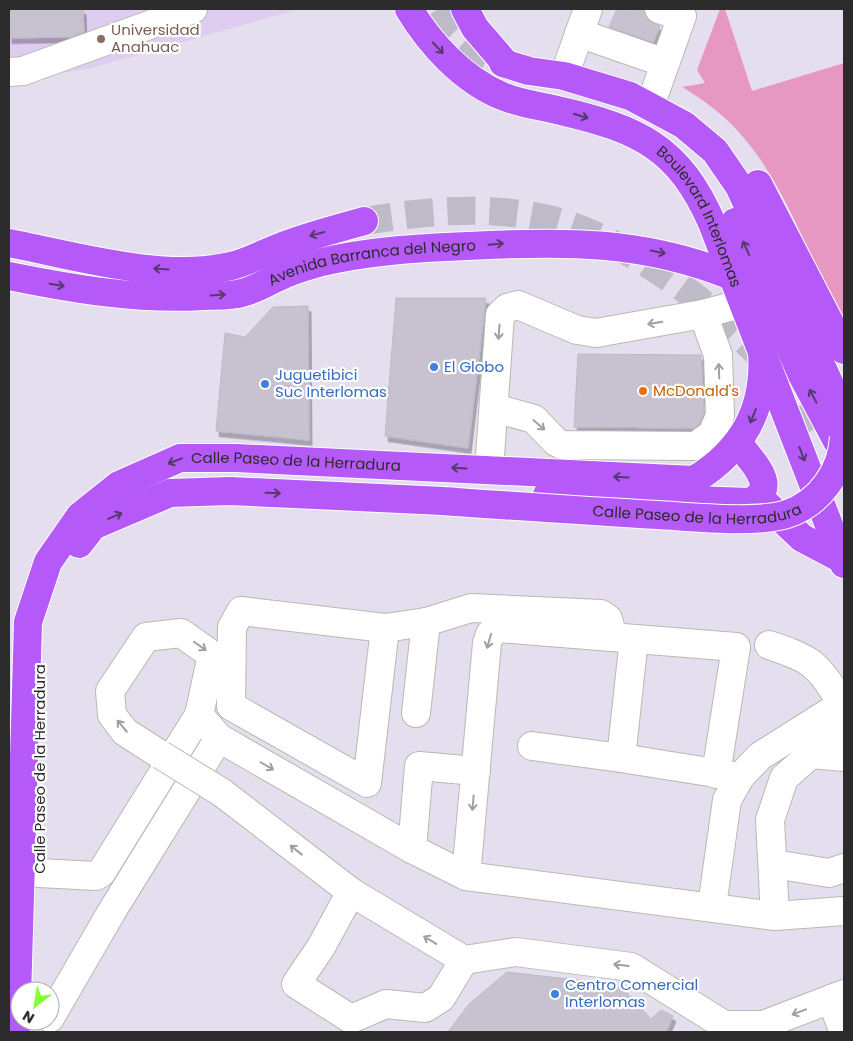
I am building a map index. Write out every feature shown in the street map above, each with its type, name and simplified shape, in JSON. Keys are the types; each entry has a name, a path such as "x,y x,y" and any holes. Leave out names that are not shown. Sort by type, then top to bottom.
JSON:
{"main road":[{"name":"Boulevard Interlomas","path":"409,9 424,31 455,65 502,96 570,113 624,130 661,149 687,177 705,206 734,277 843,562"},
{"name":"Boulevard Interlomas","path":"465,9 475,28 504,63 529,71 564,76 613,90 650,106 677,122 715,152 739,186 838,402 844,428"},
{"name":"Boulevard Interlomas","path":"677,122 704,123 715,130 753,175 844,350"},
{"name":"Boulevard Interlomas","path":"677,122 710,170 802,374 844,454"},
{"name":"Avenida Barranca del Negro","path":"9,244 79,260 136,267 212,269 232,266 310,236 364,222"},
{"name":"Avenida Barranca del Negro","path":"9,276 135,295 168,298 217,296 238,294 311,266 349,258 437,247 515,242 578,243 658,252 693,261 734,277"},
{"name":"Calle Paseo de la Herradura","path":"16,1032 28,622 48,562 80,516 120,485 180,458 246,458 694,480 710,470 738,444 756,409 764,371 762,351"},
{"name":"Calle Paseo de la Herradura","path":"35,981 39,873 40,661 44,611 59,569 93,526 170,493 230,491 405,498 712,519 771,518 802,508 826,486 840,460 844,437"},
{"path":"405,498 427,491 750,502 759,498 764,488 762,476 738,444"},
{"path":"759,498 802,538 843,562"}],"street":[{"path":"9,72 23,71 193,9"},
{"path":"650,106 682,16 659,9"},
{"path":"564,76 584,21 665,63"},
{"path":"490,470 500,315 507,308 518,305 576,330 596,333 703,314 744,303"},
{"path":"494,408 534,419 556,442 562,445 696,446 712,434 720,416 718,355 703,314"},
{"path":"385,628 367,783 231,706 232,627 241,612 385,628 426,622 471,608 601,614 608,619 624,638 621,758"},
{"path":"416,713 426,622"},
{"path":"466,876 487,643 490,634 499,628 736,647 727,800 712,906"},
{"path":"39,873 96,876 101,873 199,715 212,655 181,633 146,637 110,691 112,714 125,732 161,755 221,792 351,892 464,960 516,952 631,967 725,1029 763,1029 838,996 844,1032"},
{"path":"532,746 621,758 728,776 840,700 814,664 800,656 769,645"},
{"path":"199,715 219,738 412,849 466,876 712,906 774,916 844,911"},
{"path":"774,916 774,864 770,820 784,778 811,754 844,734"},
{"path":"60,1001 112,911 219,738"},
{"path":"811,754 844,757"},
{"path":"412,849 419,766 476,771"},
{"path":"774,864 829,872 844,868"},
{"path":"351,892 321,948 296,984 351,1018 386,1004 425,1008 441,998 464,960"}],"shaded area":[{"name":"Universidad Anahuac","path":"9,9 299,9 87,69 9,81"},
{"path":"720,9 725,9 752,91 844,63 844,325 839,325 808,249 768,171 753,149 724,117 682,87 705,83 697,70"}],"building":[{"path":"9,9 83,9 84,32 71,37 9,38"},
{"path":"617,9 644,10 648,20 660,26 653,42 609,27"},
{"name":"El Globo","path":"396,298 486,298 468,448 385,436"},
{"name":"Juguetibici Suc Interlomas","path":"308,306 309,440 216,431 225,333 245,337 273,307"},
{"name":"McDonald's","path":"578,354 701,355 704,413 699,424 694,428 574,427"},
{"name":"Centro Comercial Interlomas","path":"507,972 620,985 651,1019 661,1010 673,1016 666,1032 448,1032 469,1004"}],"tunnel":[{"path":"438,9 467,41 493,59 503,63"},
{"path":"364,221 433,212 502,212 548,219 585,231 624,250 663,274 702,302 738,333 770,366 798,400 819,432"}],"place":[{"name":"Universidad Anahuac","path":"101,39"},
{"name":"El Globo","path":"434,367"},
{"name":"Juguetibici Suc Interlomas","path":"265,384"},
{"name":"McDonald's","path":"643,391"},
{"name":"Centro Comercial Interlomas","path":"555,994"}]}
